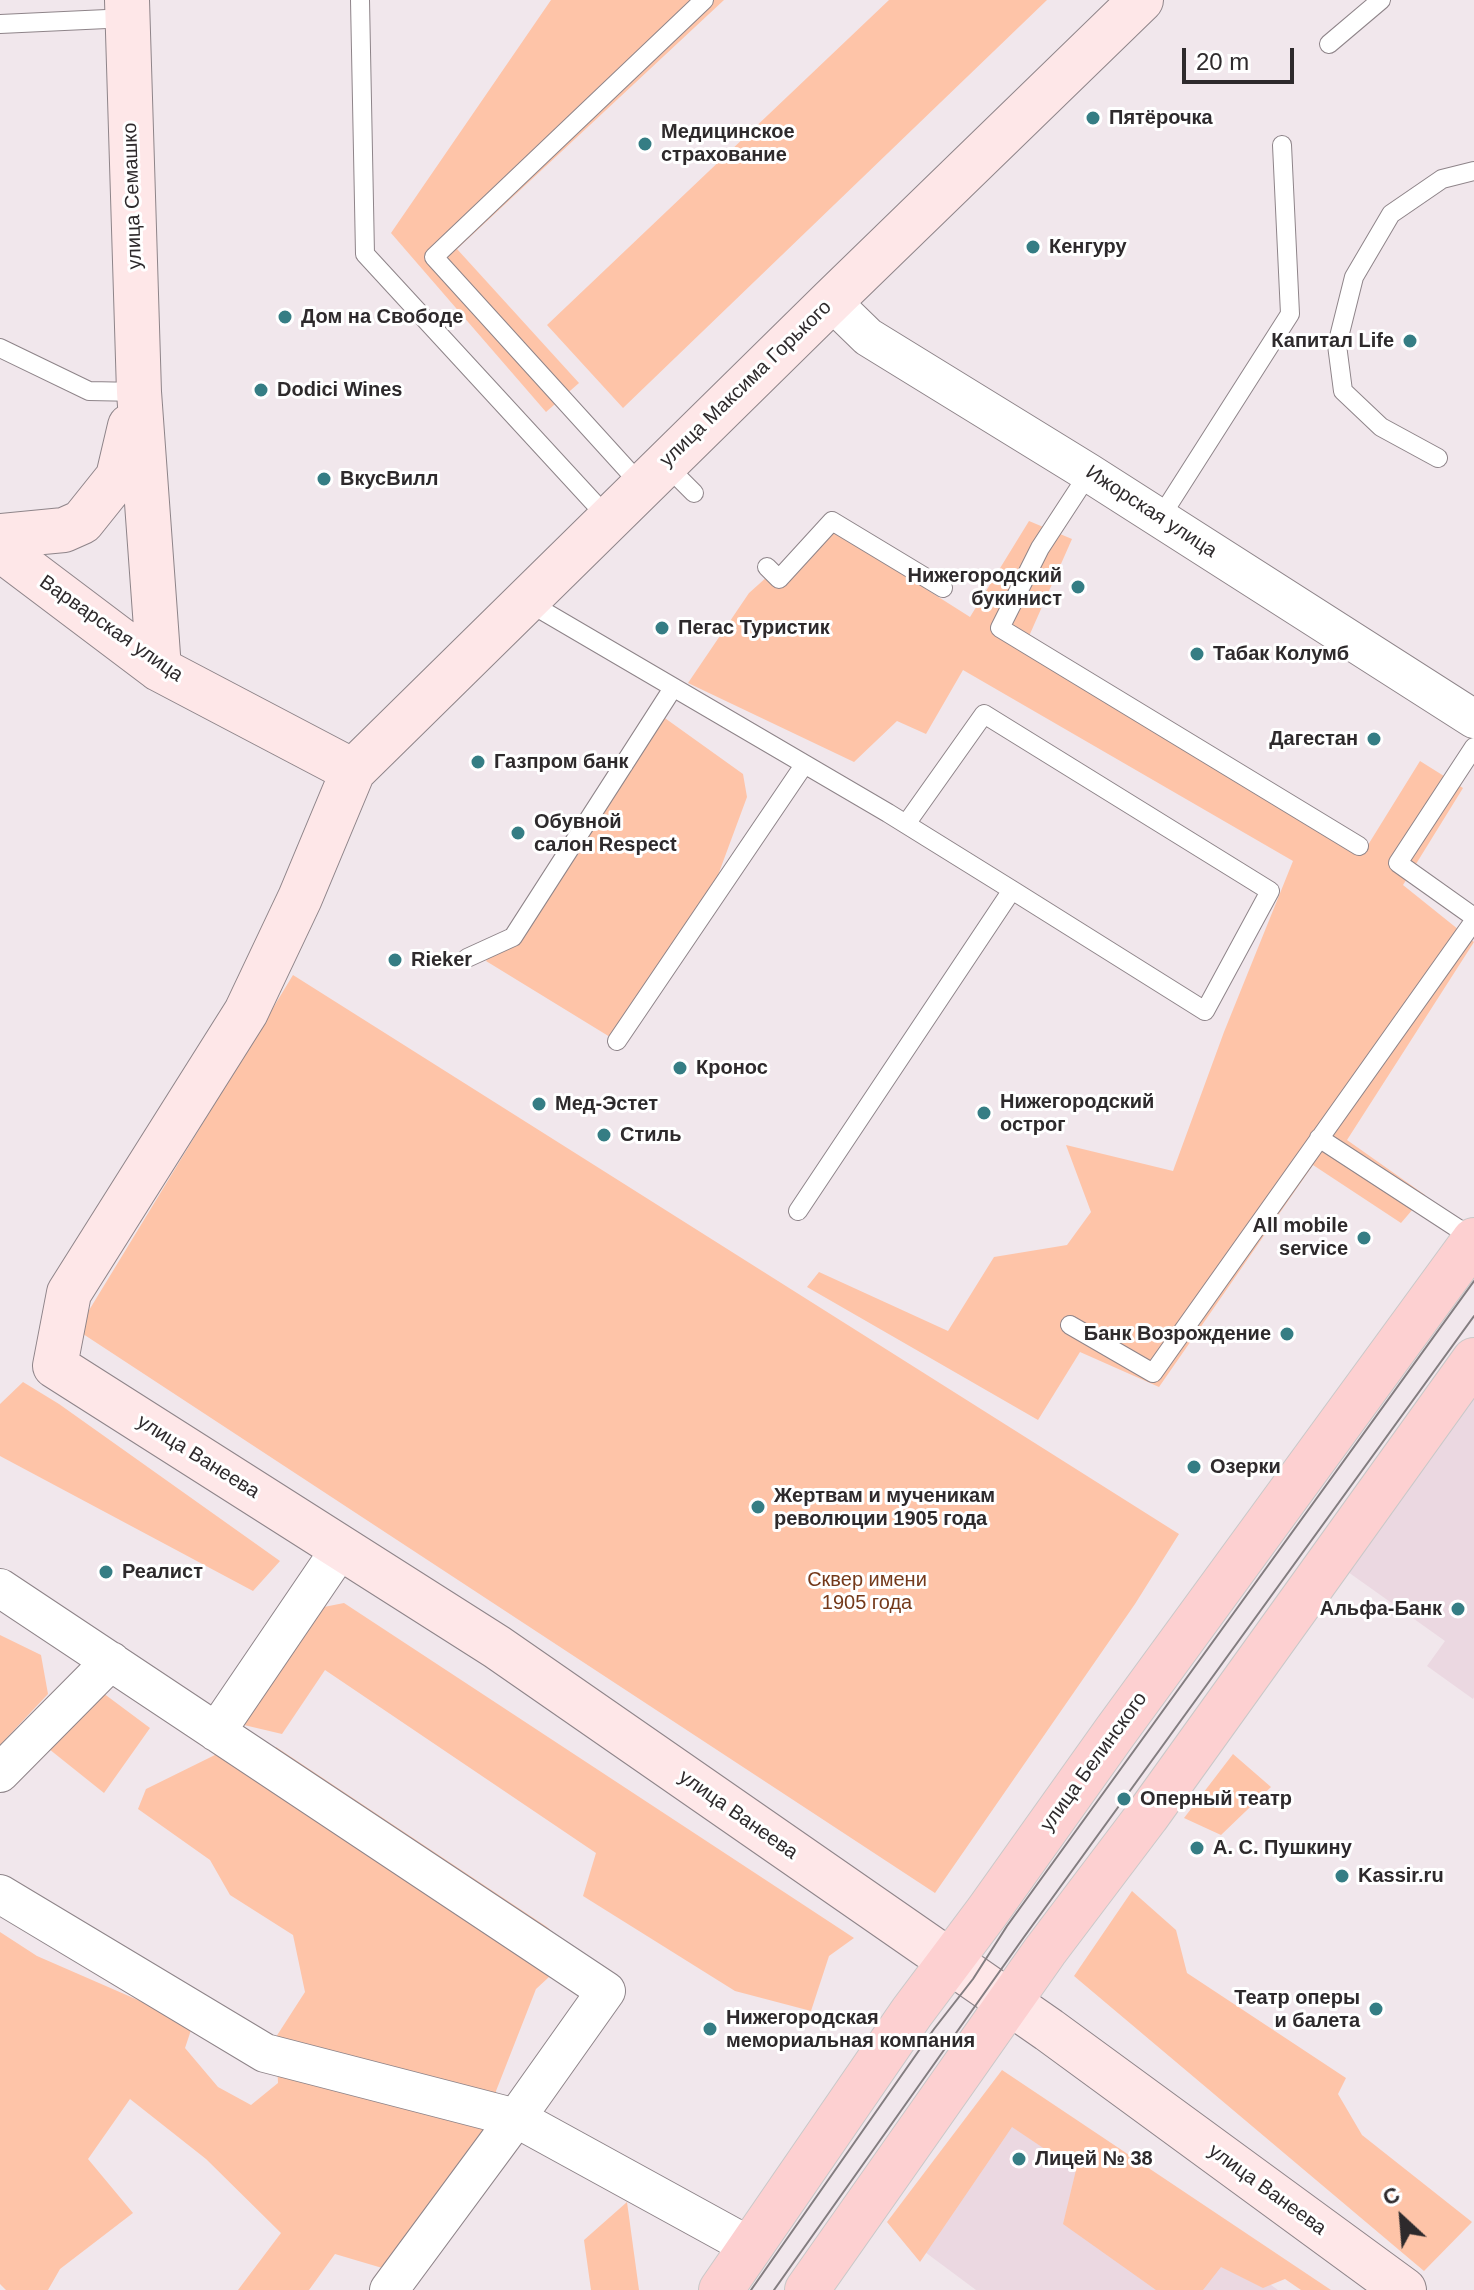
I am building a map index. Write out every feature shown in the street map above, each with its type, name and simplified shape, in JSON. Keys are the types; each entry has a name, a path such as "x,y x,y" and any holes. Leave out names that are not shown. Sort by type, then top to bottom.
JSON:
{"main road":[{"name":"улица Максима Горького","path":"353,771 609,519 667,481 831,301 1141,0"},
{"name":"улица Семашко","path":"127,9 139,392 159,669"},
{"name":"улица Семашко","path":"0,536 64,530 82,522 118,477 139,392"},
{"name":"Варварская улица","path":"0,549 159,669 353,771"},
{"name":"улица Ванеева","path":"353,771 300,898 246,1012 69,1293 55,1366 497,1647 1009,2003 1404,2290"},
{"name":"улица Белинского","path":"721,2290 912,2012 1474,1239"},
{"path":"807,2290 1009,2003 1474,1360"}],"street":[{"name":"Ижорская улица","path":"831,301 868,337 1089,473 1474,719"},
{"path":"216,1732 341,1548"},
{"path":"0,1588 606,1991 389,2290"},
{"path":"0,1773 111,1661"},
{"path":"0,1894 265,2053 516,2118 751,2247"}],"lane":[{"path":"360,0 365,254 609,519"},
{"path":"667,481 434,257 704,0"},
{"path":"1329,44 1381,0"},
{"path":"0,24 127,9"},
{"path":"1160,518 1290,314 1282,145"},
{"path":"1438,458 1381,427 1343,391 1337,345 1354,277 1391,214 1442,179 1474,171"},
{"path":"0,348 89,391 139,392"},
{"path":"1089,473 1040,548 1000,628 1359,846"},
{"path":"767,567 779,579 832,521 943,588"},
{"path":"526,601 906,824 1205,1011 1270,891 984,714 906,824"},
{"path":"467,958 513,937 673,688"},
{"path":"1070,1325 1153,1373 1474,919 1398,863 1474,747"},
{"path":"617,1041 804,765"},
{"path":"798,1211 1012,890"},
{"path":"1319,1138 1474,1239"}],"shaded area":[{"path":"1474,1382 1473,1699 1427,1666 1445,1641 1341,1567"},
{"name":"Лицей № 38","path":"995,2088 1278,2290 976,2290 894,2229"}],"green space":[{"path":"551,0 724,0 457,249 579,383 546,412 391,233"},
{"path":"889,0 1047,0 623,408 547,325"},
{"path":"1029,521 1072,539 1022,652 1363,853 1420,761 1463,788 1403,885 1474,942 1347,1140 1425,1195 1401,1223 1313,1165 1159,1387 1080,1352 1038,1420 807,1287 819,1272 948,1331 994,1257 1067,1245 1091,1212 1066,1145 1173,1171 1224,1032 1293,861 963,670 926,734 897,721 854,762 688,683 749,593 825,525 970,617"},
{"path":"662,716 743,774 747,797 714,886 610,1037 486,961"},
{"name":"Сквер имени 1905 года","path":"293,975 1179,1534 1135,1604 935,1893 77,1330"},
{"path":"23,1382 59,1404 280,1561 253,1591 0,1456 0,1404"},
{"path":"344,1603 854,1938 829,1956 811,2011 735,1991 583,1896 596,1853 325,1670 282,1734 244,1725 290,1651 324,1607"},
{"path":"0,1635 41,1655 48,1694 0,1745"},
{"path":"99,1690 150,1728 104,1793 49,1749"},
{"path":"276,1747 547,1927 575,1953 536,1989 496,2091 500,2125 389,2270 335,2254 309,2290 238,2290 281,2233 206,2159 130,2099 88,2159 133,2213 60,2269 48,2290 6,2290 0,2284 0,1932 37,1956 193,2024 185,2048 218,2087 251,2105 278,2083 276,2037 305,1992 293,1935 230,1895 210,1860 138,1809 146,1789 219,1753 261,1783"},
{"path":"1233,1754 1271,1787 1221,1835 1184,1818"},
{"path":"1132,1891 1176,1930 1187,1973 1346,2078 1338,2094 1362,2135 1472,2222 1424,2271 1074,1976"},
{"path":"1002,2070 1331,2290 1301,2290 1285,2279 1263,2288 1221,2267 1203,2290 1156,2290 1063,2224 1076,2170 1012,2127 920,2262 887,2222"},
{"path":"627,2202 639,2290 591,2290 584,2240"}],"tram line":[{"path":"751,2290 934,2029 973,1979 1007,1926 1474,1281"},
{"path":"774,2290 1024,1937 1474,1316"}],"place":[{"name":"Пятёрочка","path":"1093,118"},
{"name":"Медицинское страхование","path":"645,144"},
{"name":"Кенгуру","path":"1033,247"},
{"name":"Дом на Свободе","path":"285,317"},
{"name":"Капитал Life","path":"1410,341"},
{"name":"Dodici Wines","path":"261,390"},
{"name":"ВкусВилл","path":"324,479"},
{"name":"Нижегородский букинист","path":"1078,587"},
{"name":"Пегас Туристик","path":"662,628"},
{"name":"Табак Колумб","path":"1197,654"},
{"name":"Дагестан","path":"1374,739"},
{"name":"Газпром банк","path":"478,762"},
{"name":"Обувной салон Respect","path":"518,833"},
{"name":"Rieker","path":"395,960"},
{"name":"Кронос","path":"680,1068"},
{"name":"Мед-Эстет","path":"539,1104"},
{"name":"Нижегородский острог","path":"984,1113"},
{"name":"Стиль","path":"604,1135"},
{"name":"All mobile service","path":"1364,1238"},
{"name":"Банк Возрождение","path":"1287,1334"},
{"name":"Озерки","path":"1194,1467"},
{"name":"Жертвам и мученикам революции 1905 года","path":"758,1507"},
{"name":"Реалист","path":"106,1572"},
{"name":"Альфа-Банк","path":"1458,1609"},
{"name":"Оперный театр","path":"1124,1799"},
{"name":"А. С. Пушкину","path":"1197,1848"},
{"name":"Kassir.ru","path":"1342,1876"},
{"name":"Театр оперы и балета","path":"1376,2009"},
{"name":"Нижегородская мемориальная компания","path":"710,2029"},
{"name":"Лицей № 38","path":"1019,2159"}]}
